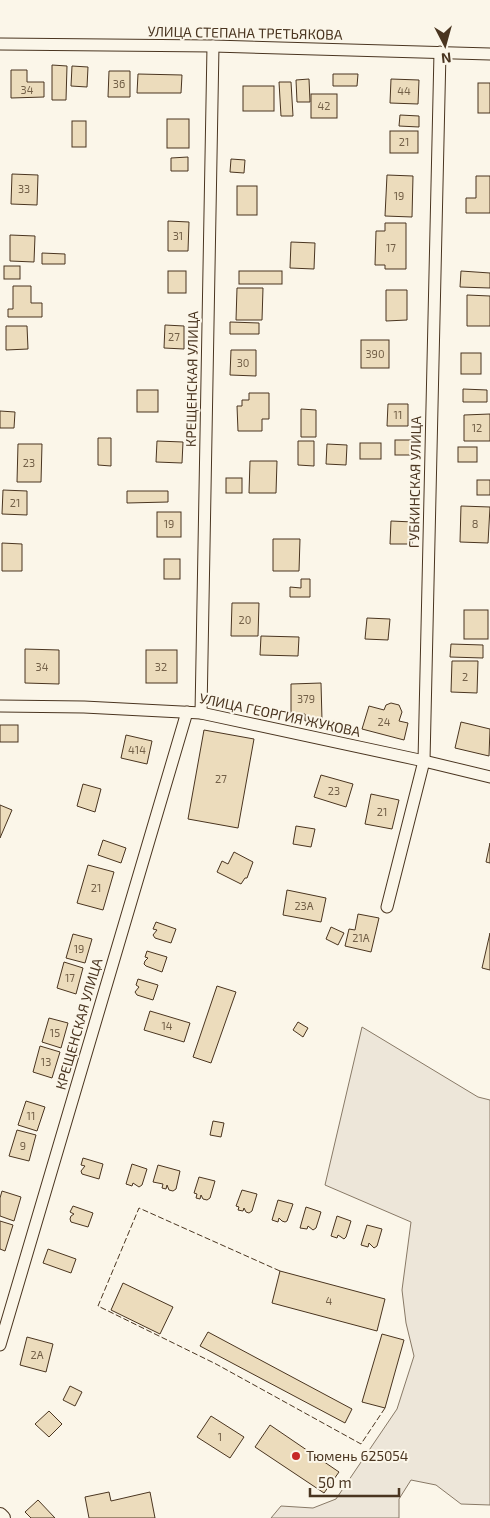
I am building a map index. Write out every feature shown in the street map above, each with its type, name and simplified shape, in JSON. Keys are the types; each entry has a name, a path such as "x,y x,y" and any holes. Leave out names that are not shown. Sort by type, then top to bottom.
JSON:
{"street":[{"name":"УЛИЦА СТЕПАНА ТРЕТЬЯКОВА","path":"0,44 213,46 490,54"},
{"name":"КРЕЩЕНСКАЯ УЛИЦА","path":"201,713 213,46"},
{"name":"ГУБКИНСКАЯ УЛИЦА","path":"387,907 424,761 440,52"},
{"name":"УЛИЦА ГЕОРГИЯ ЖУКОВА","path":"0,706 84,707 201,713 490,777"},
{"name":"КРЕЩЕНСКАЯ УЛИЦА","path":"0,1345 187,712"},
{"path":"0,1508 3,1518"},
{"path":"0,1515 3,1518"}],"shaded area":[{"path":"362,1027 478,1097 490,1100 490,1505 461,1504 436,1485 411,1480 399,1499 399,1518 271,1518 281,1506 313,1508 336,1499 397,1409 414,1356 406,1323 402,1290 411,1222 325,1185"}],"building":[{"path":"52,65 67,66 66,100 52,100"},
{"path":"72,66 88,67 87,87 71,86"},
{"path":"11,70 27,70 27,82 44,82 44,97 11,98"},
{"path":"109,71 130,71 130,97 108,97"},
{"path":"138,74 182,75 181,93 137,93"},
{"path":"333,74 358,74 357,86 333,86"},
{"path":"309,79 310,102 297,102 296,80"},
{"path":"391,79 419,80 418,104 390,103"},
{"path":"279,82 291,82 293,116 281,116"},
{"path":"478,83 490,83 490,113 478,113"},
{"path":"243,86 274,86 274,111 243,111"},
{"path":"311,94 337,94 337,118 311,118"},
{"path":"400,115 419,116 419,127 399,126"},
{"path":"167,119 189,119 189,148 167,148"},
{"path":"72,121 86,121 86,147 72,147"},
{"path":"390,131 418,131 418,153 390,153"},
{"path":"188,157 188,171 171,171 171,158"},
{"path":"231,159 245,160 244,173 230,172"},
{"path":"12,174 38,175 37,205 11,204"},
{"path":"387,175 413,176 412,217 385,216"},
{"path":"476,176 490,176 490,213 466,213 466,198 476,198"},
{"path":"237,186 257,186 257,215 237,215"},
{"path":"168,221 189,222 188,251 168,251"},
{"path":"385,223 406,223 406,269 385,269 385,265 375,265 376,231 385,231"},
{"path":"10,235 35,236 34,262 10,261"},
{"path":"291,242 315,243 314,269 290,268"},
{"path":"42,253 65,254 65,264 42,264"},
{"path":"4,266 20,266 20,279 4,279"},
{"path":"168,271 186,271 186,293 168,293"},
{"path":"239,271 282,271 282,284 239,284"},
{"path":"461,271 490,273 490,288 460,287"},
{"path":"13,286 31,286 31,303 42,303 42,317 8,317 8,309 13,309"},
{"path":"237,288 263,288 262,320 236,320"},
{"path":"386,290 407,290 407,320 386,321"},
{"path":"467,295 490,296 490,326 467,326"},
{"path":"230,322 259,323 259,334 230,334"},
{"path":"165,325 184,326 184,349 164,348"},
{"path":"6,326 27,326 28,349 6,350"},
{"path":"361,340 389,340 389,368 361,368"},
{"path":"231,350 256,350 256,376 230,375"},
{"path":"461,353 481,353 481,374 461,374"},
{"path":"463,389 487,390 487,402 463,402"},
{"path":"137,390 158,390 158,412 137,412"},
{"path":"249,393 269,393 269,419 262,419 262,431 238,431 237,406 242,406 242,400 249,400"},
{"path":"388,404 408,404 408,426 387,426"},
{"path":"301,409 316,410 316,437 301,437"},
{"path":"0,411 15,412 14,428 0,428"},
{"path":"490,414 490,441 464,441 464,415"},
{"path":"98,438 111,438 111,466 98,465"},
{"path":"395,440 414,440 414,455 395,455"},
{"path":"157,441 183,442 182,463 156,462"},
{"path":"298,441 314,441 314,466 298,465"},
{"path":"360,443 381,443 381,459 360,459"},
{"path":"18,444 42,444 41,482 17,482"},
{"path":"327,444 347,445 346,465 326,464"},
{"path":"458,447 477,447 477,462 458,462"},
{"path":"250,461 277,461 276,493 249,493"},
{"path":"226,478 242,478 242,493 226,493"},
{"path":"477,480 490,480 490,495 477,495"},
{"path":"3,490 27,491 27,515 2,514"},
{"path":"127,491 168,491 168,502 127,503"},
{"path":"461,506 490,507 488,543 460,542"},
{"path":"157,512 181,512 181,537 157,537"},
{"path":"391,521 413,522 412,544 390,544"},
{"path":"273,539 300,539 299,571 273,571"},
{"path":"2,543 22,544 22,571 2,571"},
{"path":"164,559 180,559 180,579 164,579"},
{"path":"301,579 310,579 310,597 290,597 290,587 301,588"},
{"path":"232,603 259,603 258,636 231,636"},
{"path":"464,610 488,610 488,639 464,639"},
{"path":"367,618 390,619 388,640 365,639"},
{"path":"261,636 299,637 298,656 260,655"},
{"path":"451,644 483,645 483,658 450,657"},
{"path":"25,649 59,650 59,684 25,683"},
{"path":"146,650 177,650 177,683 146,683"},
{"path":"452,661 478,661 477,693 451,692"},
{"path":"321,683 322,720 305,721 305,714 291,715 291,684"},
{"path":"391,703 399,705 402,712 399,721 408,723 404,740 362,729 369,706 384,710 386,705"},
{"path":"461,722 490,729 489,756 455,748"},
{"path":"0,725 18,725 18,742 0,742"},
{"path":"204,730 254,739 238,828 188,819"},
{"path":"126,735 152,741 147,764 121,758"},
{"path":"321,775 353,784 346,807 314,797"},
{"path":"83,784 101,789 95,812 77,806"},
{"path":"371,794 399,800 392,829 365,824"},
{"path":"0,805 12,810 0,838"},
{"path":"296,826 315,829 311,847 293,844"},
{"path":"103,840 126,848 121,863 98,855"},
{"path":"490,843 490,863 486,862"},
{"path":"234,852 253,862 247,878 241,884 217,872 222,861 228,864"},
{"path":"88,865 114,872 103,910 77,903"},
{"path":"287,890 326,898 321,922 283,915"},
{"path":"358,914 379,918 371,952 345,946 349,929 355,930"},
{"path":"156,922 176,929 171,943 155,938 153,935 157,930 153,929"},
{"path":"331,927 344,933 338,945 326,939"},
{"path":"490,933 490,970 482,968"},
{"path":"73,934 92,939 85,963 66,958"},
{"path":"147,951 167,957 162,972 144,964 148,958 145,957"},
{"path":"64,962 83,968 76,994 57,988"},
{"path":"138,979 158,985 153,1000 137,995 135,992 139,987 136,985"},
{"path":"217,986 236,992 211,1063 193,1057"},
{"path":"150,1011 190,1023 184,1042 144,1030"},
{"path":"49,1018 68,1023 61,1048 42,1042"},
{"path":"298,1022 308,1028 303,1037 293,1030"},
{"path":"40,1046 60,1052 52,1078 33,1072"},
{"path":"26,1101 45,1107 37,1131 18,1125"},
{"path":"213,1121 224,1123 221,1137 210,1135"},
{"path":"17,1130 36,1135 29,1161 9,1156"},
{"path":"83,1158 103,1164 99,1179 82,1174 81,1171 85,1166 81,1165"},
{"path":"132,1164 147,1169 142,1185 139,1187 133,1183 132,1186 126,1184"},
{"path":"158,1165 180,1171 176,1189 173,1191 169,1190 167,1185 166,1189 162,1188 163,1184 153,1182"},
{"path":"199,1177 215,1181 210,1198 207,1200 203,1199 201,1195 200,1199 196,1198 197,1194 194,1193"},
{"path":"242,1190 257,1194 252,1211 249,1213 244,1208 243,1211 238,1210 239,1207 236,1206"},
{"path":"2,1191 21,1197 14,1221 0,1216"},
{"path":"278,1200 293,1204 285,1222 279,1218 278,1222 272,1220"},
{"path":"73,1206 93,1213 88,1227 71,1222 71,1216 74,1214 70,1212"},
{"path":"306,1207 321,1212 316,1228 313,1230 308,1226 307,1229 300,1228"},
{"path":"337,1216 351,1221 344,1239 338,1235 337,1238 331,1236"},
{"path":"0,1221 13,1225 5,1251 0,1249"},
{"path":"367,1225 382,1229 377,1246 374,1248 369,1243 368,1247 361,1245"},
{"path":"48,1249 76,1259 71,1273 43,1263"},
{"path":"280,1271 385,1299 377,1331 272,1303"},
{"path":"123,1283 173,1307 160,1334 111,1310"},
{"path":"208,1332 352,1409 345,1423 200,1346"},
{"path":"382,1334 404,1340 385,1408 362,1402"},
{"path":"27,1337 53,1344 46,1372 20,1365"},
{"path":"70,1386 82,1392 75,1406 63,1400"},
{"path":"49,1411 62,1424 49,1437 35,1424"},
{"path":"211,1416 244,1437 230,1458 197,1437"},
{"path":"270,1425 339,1472 324,1493 255,1447"},
{"path":"109,1492 111,1501 150,1492 155,1518 89,1518 85,1497"},
{"path":"38,1500 55,1518 31,1518 25,1512"}],"fence":[{"path":"280,1271 139,1208 98,1306 216,1364 361,1444 385,1408"}],"place":[{"name":"Тюмень 625054","path":"296,1456"}]}
